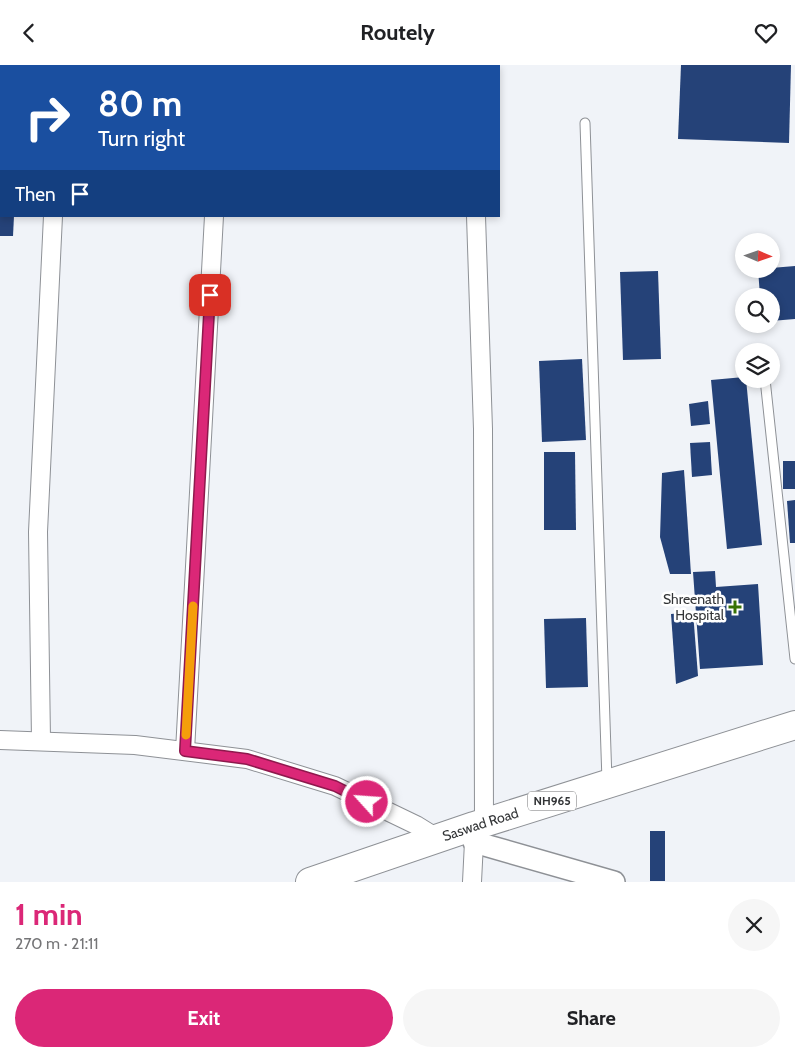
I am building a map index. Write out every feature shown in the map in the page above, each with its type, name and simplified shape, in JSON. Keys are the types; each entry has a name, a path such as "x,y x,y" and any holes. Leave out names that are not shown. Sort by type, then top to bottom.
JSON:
{"highway":[{"name":"Saswad Road","path":"310,882 349,875 437,839 477,830 607,783 795,725"}],"street":[{"path":"41,740 38,531 53,217"},
{"path":"185,751 214,217"},
{"path":"472,882 477,830 483,429 476,217"},
{"path":"0,740 41,740 134,745 247,759 335,786 416,825 437,839"},
{"path":"477,830 606,881"}],"lane":[{"path":"584,123 607,783"},
{"path":"766,388 795,659"}],"building":[{"path":"681,65 791,65 789,143 678,139"},
{"path":"0,217 14,217 13,236 0,236"},
{"path":"795,266 795,319 780,320 780,288 759,288 759,278 780,278 780,267"},
{"path":"658,271 661,359 623,360 620,272"},
{"path":"582,359 586,440 542,442 539,361"},
{"path":"735,378 735,388 747,388 762,545 727,549 711,380"},
{"path":"708,401 710,424 691,426 689,404"},
{"path":"710,442 712,475 692,477 690,443"},
{"path":"544,452 575,452 576,530 544,530"},
{"path":"783,461 795,461 795,489 783,489"},
{"path":"684,470 691,574 670,574 660,537 662,473"},
{"path":"795,500 795,543 790,543 787,501"},
{"path":"715,571 716,587 758,584 763,665 700,669 693,572"},
{"path":"693,612 698,676 676,684 671,614"},
{"path":"586,618 588,687 546,688 544,619"},
{"path":"650,831 665,831 665,881 650,881"}],"slow traffic":[{"path":"186,735 193,606"}],"place":[{"name":"Shreenath Hospital","path":"735,607"}],"route":[{"path":"210,295 185,751 247,759 335,786 367,802"}]}
